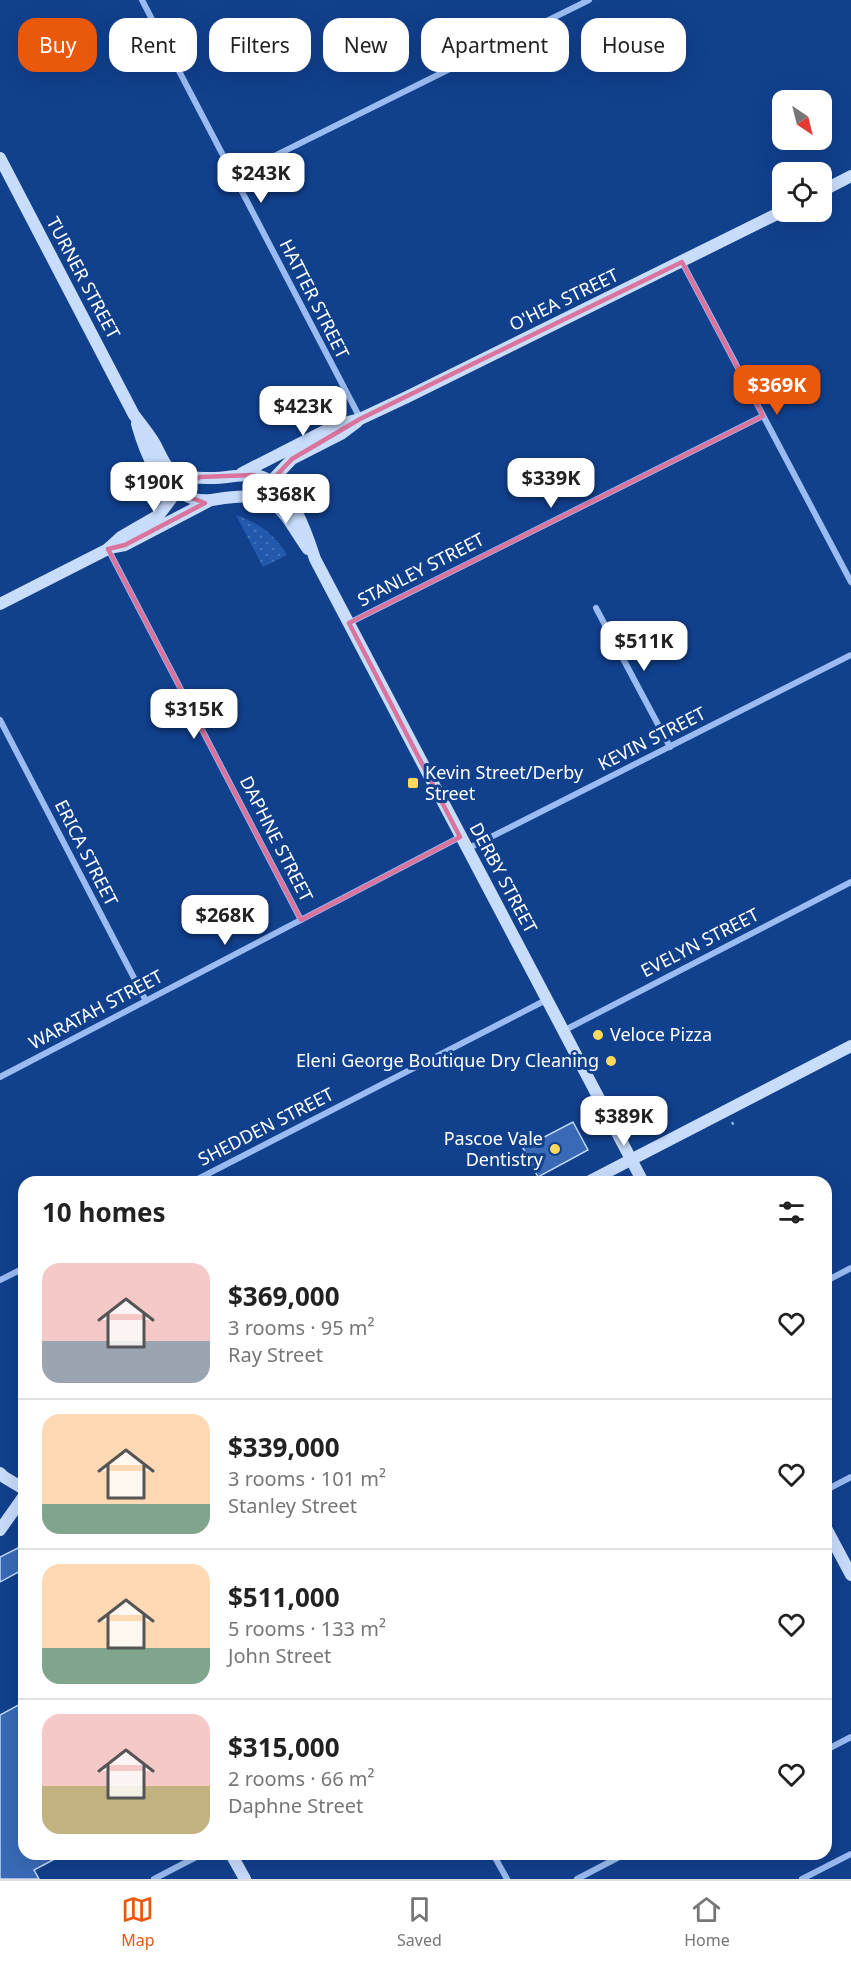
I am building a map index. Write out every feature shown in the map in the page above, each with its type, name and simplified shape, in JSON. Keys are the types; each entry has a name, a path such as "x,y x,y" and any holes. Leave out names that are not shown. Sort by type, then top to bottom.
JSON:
{"street":[{"name":"HATTER STREET","path":"142,0 360,419"},
{"path":"234,176 589,0"},
{"name":"TURNER STREET","path":"0,158 134,415 155,443 170,470 185,477 235,477"},
{"path":"832,186 851,176"},
{"name":"O'HEA STREET","path":"235,477 336,425 360,419 772,216"},
{"path":"682,261 851,582"},
{"name":"TURNER STREET","path":"134,415 144,449 159,475 176,492"},
{"name":"STANLEY STREET","path":"349,623 763,416"},
{"name":"O'HEA STREET","path":"237,495 254,495 261,492 292,459 341,434 360,419"},
{"path":"235,477 253,475 271,481"},
{"path":"108,549 121,537 159,515 176,492 186,483 200,477"},
{"name":"DERBY STREET","path":"271,481 287,496 294,507 315,559"},
{"path":"176,492 198,500 210,500"},
{"name":"DERBY STREET","path":"210,500 237,495 261,500 279,508 315,559 640,1176"},
{"path":"1,601 108,549 125,545 210,500"},
{"name":"DAPHNE STREET","path":"108,549 301,920"},
{"path":"596,608 670,747"},
{"name":"KEVIN STREET","path":"467,849 851,655"},
{"name":"ERICA STREET","path":"0,720 146,1001"},
{"name":"WARATAH STREET","path":"0,1077 460,837"},
{"name":"EVELYN STREET","path":"563,1031 851,882"},
{"name":"SHEDDEN STREET","path":"204,1176 546,1000"},
{"path":"600,1176 851,1046"},
{"path":"832,1278 851,1268"},
{"path":"0,1280 18,1271"},
{"path":"0,1473 18,1486"},
{"path":"832,1487 851,1477"},
{"path":"0,1530 18,1504"},
{"path":"832,1539 851,1575"},
{"path":"832,1747 851,1737"},
{"path":"802,1879 851,1854"},
{"path":"154,1879 190,1860"},
{"path":"234,1860 245,1879"},
{"path":"497,1860 507,1879"},
{"path":"577,1879 613,1860"}],"path":[{"path":"732,1122 735,1128"}],"highlighted area":[{"path":"682,262 763,416 349,623 460,837 301,920 108,549 125,545 205,503 176,492 200,477 253,475 271,481 292,459 360,419"}],"shaded area":[{"path":"236,515 265,530 287,555 263,567"}],"building":[{"name":"Pascoe Vale Dentistry","path":"573,1122 588,1150 537,1176 523,1148"},
{"path":"18,1548 18,1572 0,1582 0,1557"},
{"path":"18,1705 18,1860 53,1860 34,1870 39,1879 0,1879 0,1715"}],"place":[{"name":"Kevin Street/Derby Street","path":"413,783"},
{"name":"Veloce Pizza","path":"598,1035"},
{"name":"Eleni George Boutique Dry Cleaning","path":"611,1061"},
{"name":"Pascoe Vale Dentistry","path":"555,1149"}]}
